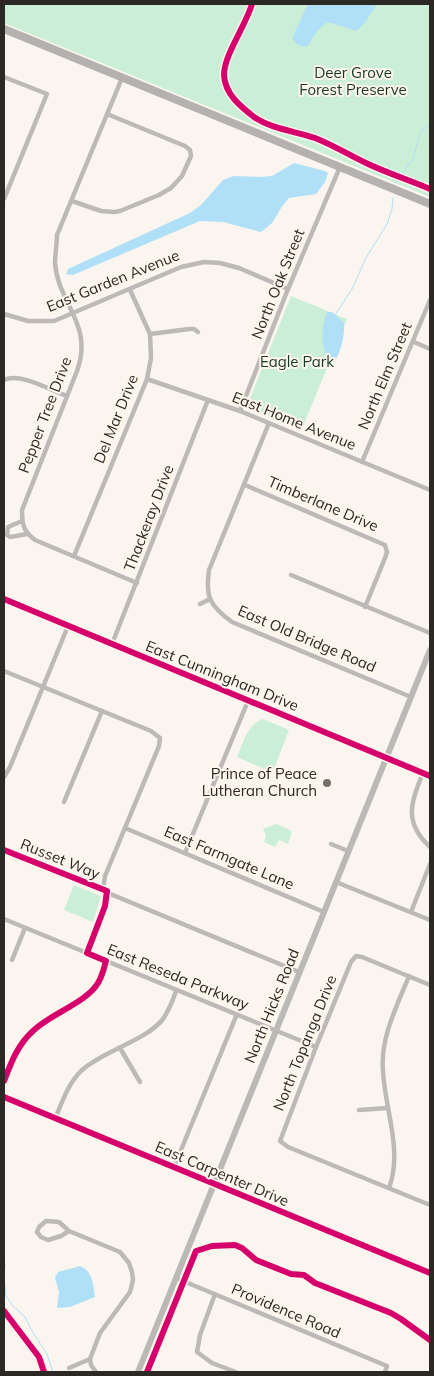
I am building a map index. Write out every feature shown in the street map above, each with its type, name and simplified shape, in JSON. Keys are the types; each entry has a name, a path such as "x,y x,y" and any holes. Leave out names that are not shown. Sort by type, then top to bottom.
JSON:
{"main road":[{"path":"4,29 430,204"},
{"name":"East Cunningham Drive","path":"4,599 430,776"},
{"name":"North Hicks Road","path":"138,1372 430,650"}],"street":[{"path":"4,77 47,94 4,199"},
{"name":"Pepper Tree Drive","path":"22,521 22,510 79,365 82,349 80,330 60,283 55,263 57,235 122,78"},
{"path":"72,201 101,211 120,211 171,188 182,176 190,158 190,150 185,146 107,114"},
{"name":"North Oak Street","path":"240,411 288,289 341,167"},
{"name":"East Garden Avenue","path":"4,314 22,320 54,321 181,267 204,262 220,263 239,268 288,289"},
{"name":"Del Mar Drive","path":"74,556 147,379 151,358 150,334 130,290"},
{"name":"North Elm Street","path":"362,462 414,342 430,300"},
{"path":"150,334 189,329 194,329 198,332"},
{"path":"414,342 430,349"},
{"path":"4,380 13,377 21,378 66,396"},
{"name":"East Home Avenue","path":"147,379 240,411 430,490"},
{"name":"Thackeray Drive","path":"112,644 208,400"},
{"path":"200,604 210,599 206,586 209,570 270,423"},
{"name":"Timberlane Drive","path":"245,484 385,545 386,558 366,607"},
{"path":"27,534 10,537 7,535 8,527 22,521 27,534 35,540 137,583"},
{"path":"291,575 430,634"},
{"name":"East Old Bridge Road","path":"210,599 219,613 232,622 411,697"},
{"path":"4,777 10,767 68,626"},
{"path":"4,671 151,731 160,738 159,746 105,876 106,906 87,953"},
{"path":"185,853 248,700"},
{"path":"64,802 102,711"},
{"path":"423,773 414,795 412,813 415,828 430,847"},
{"name":"East Farmgate Lane","path":"125,828 324,912"},
{"path":"331,844 348,851"},
{"name":"Russet Way","path":"4,850 105,890 299,972"},
{"path":"410,912 430,864"},
{"path":"336,882 430,920"},
{"name":"East Reseda Parkway","path":"4,919 316,1046"},
{"path":"12,960 25,928"},
{"name":"North Topanga Drive","path":"389,1188 288,1147 280,1141 316,1046 351,962 356,956 362,957 409,976"},
{"path":"4,1081 12,1061 23,1042 42,1023 92,990 98,983 106,961"},
{"path":"430,985 409,976 388,1029 383,1054 383,1071 395,1163 389,1188 430,1205"},
{"path":"55,1119 68,1087 77,1076 90,1064 156,1027 168,1012 176,990"},
{"path":"174,1167 237,1014"},
{"path":"120,1048 140,1082"},
{"name":"East Carpenter Drive","path":"4,1097 430,1273"},
{"path":"359,1110 388,1108"},
{"path":"69,1231 48,1240 41,1237 37,1232 39,1227 46,1221 59,1222 69,1231 120,1252 129,1262 134,1280 124,1302 100,1333 90,1359 91,1365 96,1372"},
{"name":"Providence Road","path":"176,1278 387,1366 386,1372"},
{"path":"215,1294 200,1335 197,1352 212,1363 236,1372"},
{"path":"69,1368 90,1359"}],"green space":[{"name":"Deer Grove Forest Preserve","path":"4,4 430,4 430,197 4,23"},
{"name":"Eagle Park","path":"291,296 347,319 302,429 247,406"},
{"path":"263,719 289,730 274,769 269,771 237,757 249,730 258,721"},
{"path":"276,824 292,831 288,844 279,840 275,847 264,842 266,836 263,829"},
{"path":"74,885 101,896 93,922 64,910"}],"water":[{"path":"308,4 377,4 364,24 356,31 332,23 326,23 317,31 307,47 298,45 292,38"},
{"path":"294,163 325,171 328,173 325,182 316,194 289,198 272,223 261,232 223,222 200,221 73,275 66,274 68,269 190,213 201,205 223,180 234,176 272,176"},
{"path":"327,312 332,312 344,323 341,346 337,358 330,367 326,365 323,338 323,327"},
{"path":"80,1266 88,1271 90,1275 95,1297 70,1307 57,1308 59,1292 55,1278 58,1272"}],"waterway":[{"path":"394,185 413,159 420,133 430,124"},
{"path":"335,315 352,289 366,258 387,224 393,198"},
{"path":"4,1261 4,1274"},
{"path":"4,1277 6,1296 13,1306 25,1317 47,1354 53,1372"}],"cycle path":[{"path":"252,4 231,49 225,67 224,75 227,88 239,104 261,121 315,138 374,167 430,189"},
{"path":"4,599 430,776"},
{"path":"4,850 107,891 105,906 87,953 106,961 99,981 85,997 40,1025 28,1036 9,1067 4,1081"},
{"path":"4,1097 430,1273"},
{"path":"147,1372 196,1251 212,1246 235,1245 242,1248 256,1260 291,1274 304,1275 315,1283 391,1313 430,1340"},
{"path":"4,1311 39,1357 44,1372"}],"place":[{"name":"Prince of Peace Lutheran Church","path":"327,783"}]}
